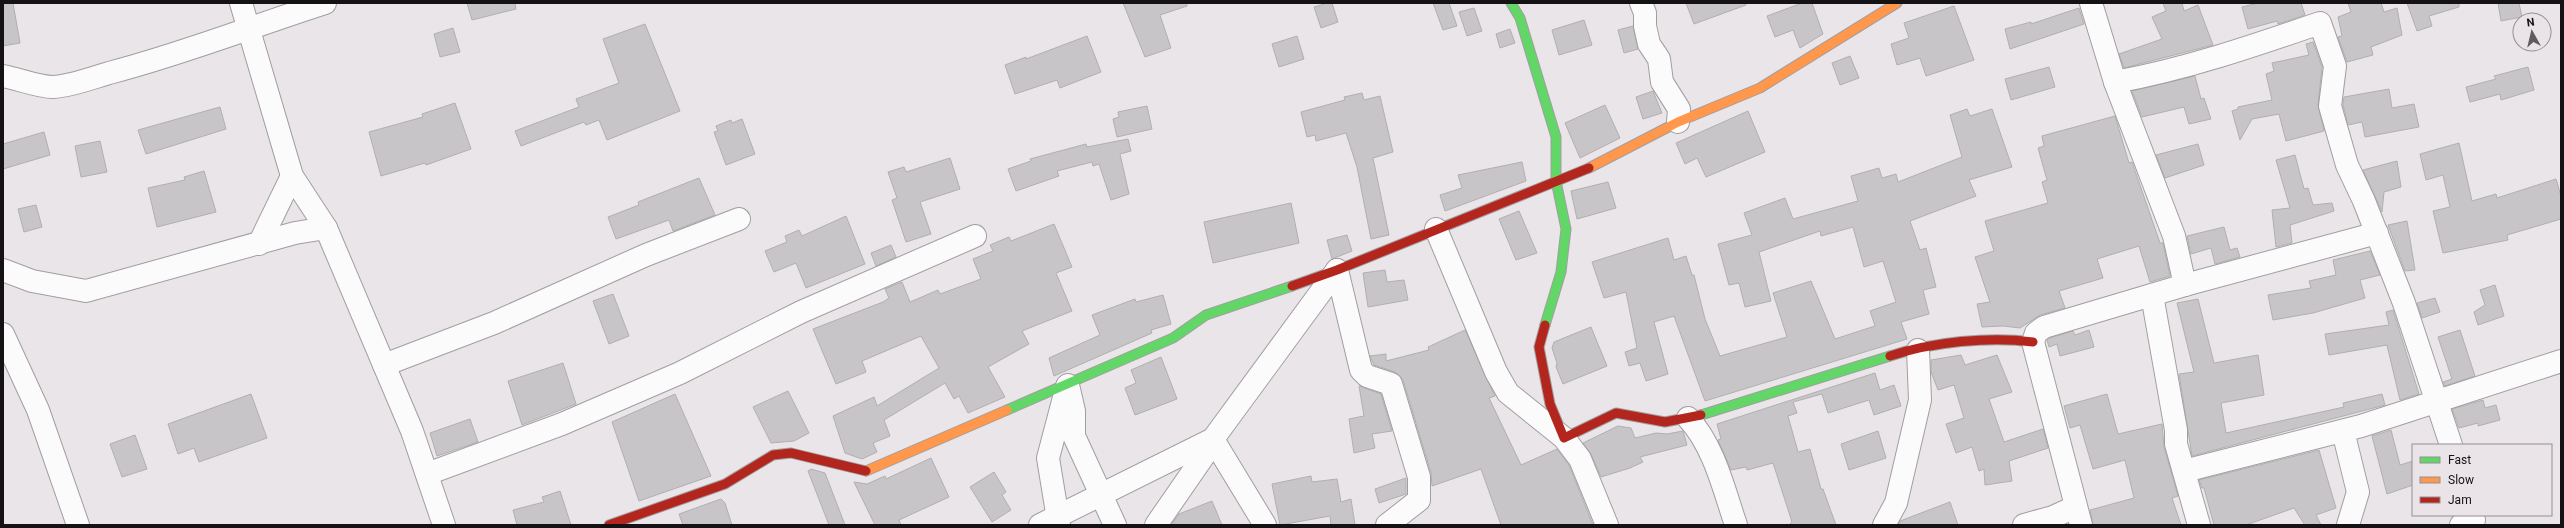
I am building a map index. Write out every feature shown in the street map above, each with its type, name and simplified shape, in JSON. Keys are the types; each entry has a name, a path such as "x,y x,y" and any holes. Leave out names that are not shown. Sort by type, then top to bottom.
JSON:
{"street":[{"path":"241,3 292,176 326,228 412,431 444,525"},
{"path":"3,76 46,86 62,85 150,63 204,46 248,27 325,3"},
{"path":"1512,3 1520,18 1556,137 1556,181 1566,229 1561,272 1538,348 1550,404 1564,438"},
{"path":"1641,3 1645,13 1645,26 1649,44 1658,59 1662,82 1679,109 1678,122"},
{"path":"609,525 729,482 773,455 791,453 814,457 863,472 995,413 1068,385 1173,338 1206,315 1337,270 1436,229 1579,173 1678,122 1760,88 1897,3"},
{"path":"2091,3 2116,82 2174,236 2185,284"},
{"path":"2116,82 2159,74 2238,52 2320,23 2335,66 2330,106 2347,165 2377,233 2404,303 2451,444"},
{"path":"259,244 292,176"},
{"path":"384,365 494,323 646,255 739,219"},
{"path":"3,270 32,281 86,291 295,233 326,228"},
{"path":"1436,229 1496,372 1508,393 1564,438 1580,459 1607,525"},
{"path":"2024,525 2053,517 2078,516 2033,342 2036,333 2044,327 2185,284 2377,233"},
{"path":"427,474 562,424 680,373 801,312 975,236"},
{"path":"1068,385 1048,458 1052,522 1102,494 1213,440 1337,270"},
{"path":"1337,270 1361,370 1367,376 1391,384 1419,477 1419,500 1388,525"},
{"path":"2152,294 2176,430 2176,444 2199,525"},
{"path":"3,334 38,410 78,525"},
{"path":"1564,438 1616,413 1665,422 1706,414 1895,354 1966,341 2004,338 2033,342"},
{"path":"1884,525 1896,503 1920,400 1918,350"},
{"path":"2184,471 2343,431 2561,361"},
{"path":"1068,385 1074,411 1074,436 1115,525"},
{"path":"1688,418 1697,430 1716,468 1734,519 1750,525"},
{"path":"2343,431 2358,492 2348,525"},
{"path":"1156,525 1214,441 1265,525"}],"building":[{"path":"3,3 13,3 20,43 3,46"},
{"path":"467,3 515,3 516,9 472,20"},
{"path":"1123,3 1187,3 1187,6 1160,15 1171,48 1145,57"},
{"path":"1332,3 1338,22 1321,28 1314,7"},
{"path":"1433,3 1449,3 1457,26 1443,30"},
{"path":"1686,3 1746,3 1746,5 1694,24"},
{"path":"1802,3 1812,3 1823,34 1800,48 1793,30 1775,37 1767,16"},
{"path":"2163,3 2182,3 2184,11 2198,5 2213,45 2124,68 2119,54 2162,39 2152,17 2166,11"},
{"path":"2258,3 2301,3 2305,15 2278,24 2277,21 2248,29 2242,7"},
{"path":"2348,3 2381,3 2384,12 2397,8 2402,35 2371,47 2373,55 2347,62 2338,37 2342,36 2338,17 2351,12"},
{"path":"2407,3 2459,3 2459,7 2429,16 2432,26 2417,31"},
{"path":"2498,3 2519,3 2521,12 2512,12 2512,19 2501,21"},
{"path":"1954,6 1974,60 1926,76 1920,58 1897,65 1891,44 1909,38 1904,23"},
{"path":"1474,8 1482,31 1467,36 1459,12"},
{"path":"2079,8 2084,24 2010,49 2005,29 2031,22 2031,24"},
{"path":"1584,20 1592,45 1559,55 1552,30"},
{"path":"645,24 680,111 607,140 599,120 586,125 584,122 521,146 515,131 579,107 576,99 619,83 603,39"},
{"path":"1633,26 1638,49 1624,53 1618,30"},
{"path":"453,28 460,52 440,57 434,34"},
{"path":"1510,29 1515,43 1500,48 1496,34"},
{"path":"1087,36 1101,72 1060,88 1057,80 1015,94 1005,65 1026,57 1026,59"},
{"path":"1297,36 1304,59 1279,67 1272,44"},
{"path":"2313,42 2322,67 2318,105 2324,131 2286,141 2279,114 2252,119 2240,140 2232,111 2238,109 2238,107 2272,100 2266,74 2274,71 2272,63 2309,55 2306,44"},
{"path":"1850,56 1859,78 1840,85 1832,63"},
{"path":"2049,67 2055,87 2011,100 2005,79"},
{"path":"2528,67 2534,90 2501,100 2500,94 2470,102 2466,87 2496,79 2494,76"},
{"path":"2195,76 2201,99 2204,98 2211,119 2189,124 2184,107 2142,117 2132,91"},
{"path":"2389,89 2392,108 2414,104 2419,127 2365,137 2362,122 2348,125 2343,105 2344,97"},
{"path":"1653,91 1662,113 1643,119 1636,97"},
{"path":"1362,93 1364,100 1380,96 1393,152 1373,158 1389,235 1371,239 1357,167 1346,133 1316,141 1315,135 1307,137 1301,112 1345,100 1344,97"},
{"path":"455,103 471,149 426,165 425,163 381,176 369,132 423,117 422,114"},
{"path":"1605,105 1620,138 1580,158 1565,123"},
{"path":"1147,106 1152,129 1117,137 1113,119 1119,117 1118,112"},
{"path":"220,107 226,129 146,154 138,130"},
{"path":"1967,109 1970,116 1992,109 2012,167 1969,180 1976,196 1910,221 1920,250 1926,248 1936,287 1923,290 1929,314 1901,322 1907,339 1705,401 1674,316 1654,322 1668,374 1646,381 1640,363 1629,366 1625,352 1637,348 1626,292 1604,298 1592,262 1668,238 1674,260 1686,256 1692,275 1694,275 1705,319 1720,356 1787,337 1773,293 1811,281 1835,339 1875,326 1870,311 1896,302 1883,261 1864,267 1853,227 1821,236 1820,231 1759,252 1771,301 1745,307 1739,283 1729,285 1718,244 1752,235 1744,213 1785,198 1793,219 1858,201 1851,176 1879,168 1882,178 1896,174 1898,182 1962,157 1950,115"},
{"path":"1748,111 1765,152 1706,177 1697,158 1685,164 1676,143"},
{"path":"2115,116 2129,163 2132,162 2160,243 2163,243 2170,276 2150,282 2139,246 2097,259 2103,278 2059,291 2065,308 2040,315 2020,328 2003,326 1982,327 1977,304 1990,302 1975,257 1994,251 1985,221 2048,203 2042,182 2047,180 2038,148 2044,146 2042,136"},
{"path":"742,119 755,154 726,165 714,132 718,131 716,126 731,120 732,123"},
{"path":"44,132 50,155 3,169 3,144"},
{"path":"1128,139 1131,151 1120,154 1129,194 1111,200 1099,164 1093,166 1092,162 1057,171 1059,176 1016,191 1008,169 1031,161 1030,159 1086,144 1087,147"},
{"path":"100,141 107,172 81,177 75,146"},
{"path":"2459,143 2472,201 2496,194 2497,198 2556,179 2561,196 2561,219 2507,235 2508,240 2443,253 2433,211 2450,207 2443,175 2426,180 2420,154"},
{"path":"2198,144 2204,165 2165,178 2156,155"},
{"path":"2295,155 2304,189 2308,188 2313,205 2332,203 2334,211 2290,225 2292,243 2276,247 2272,210 2290,208 2276,160"},
{"path":"950,158 960,189 920,202 931,234 906,242 892,200 897,198 888,172 904,167 906,172"},
{"path":"2397,161 2401,187 2384,192 2382,212 2363,170"},
{"path":"1522,162 1526,181 1445,211 1440,195 1462,188 1458,175"},
{"path":"204,171 216,212 157,227 148,188 185,180 184,177"},
{"path":"699,178 715,215 673,231 669,220 616,239 608,217 639,205 638,202"},
{"path":"1608,182 1616,208 1577,219 1571,191"},
{"path":"1291,203 1299,243 1213,263 1204,222"},
{"path":"36,205 42,227 24,232 18,209"},
{"path":"1519,211 1537,253 1516,260 1499,219"},
{"path":"846,216 865,264 806,288 796,263 774,272 765,251 787,242 785,236 799,230 802,236"},
{"path":"2407,221 2415,270 2405,271 2388,225"},
{"path":"1054,224 1072,267 1056,273 1072,311 1022,331 1029,344 988,367 1005,397 968,413 959,396 954,399 945,383 884,420 890,436 873,443 877,452 862,459 845,453 833,416 874,397 877,406 939,368 921,336 862,361 866,372 836,384 813,329 883,302 889,298 885,289 902,282 910,302 938,290 940,294 981,279 973,259 993,251 990,245 1009,237 1011,241"},
{"path":"2224,227 2230,250 2237,248 2240,257 2215,264 2211,248 2191,254 2187,236"},
{"path":"1347,235 1352,251 1332,259 1327,240"},
{"path":"891,245 896,257 876,266 871,253"},
{"path":"2370,251 2380,275 2360,280 2365,298 2313,313 2273,320 2268,295 2311,288 2309,281 2336,275 2333,260"},
{"path":"1385,270 1387,282 1404,280 1408,300 1368,307 1363,273"},
{"path":"2495,285 2504,316 2478,325 2474,312 2485,305 2480,290"},
{"path":"613,294 629,336 609,344 593,301"},
{"path":"1163,295 1171,324 1151,330 1152,333 1054,376 1049,358 1100,335 1092,315 1135,299 1136,302"},
{"path":"2435,298 2440,312 2422,318 2417,303"},
{"path":"2198,299 2214,363 2258,355 2264,395 2221,403 2226,433 2344,407 2343,403 2382,394 2385,405 2192,456 2179,374 2194,372 2177,303"},
{"path":"2393,310 2419,394 2400,400 2387,345 2329,355 2325,334 2389,325 2386,312"},
{"path":"1591,327 1607,366 1563,384 1556,367 1557,363 1552,348 1554,342"},
{"path":"1465,330 1495,396 1489,398 1521,465 1557,449 1569,465 1593,525 1501,525 1481,469 1432,486 1431,473 1403,380 1395,372 1374,365 1370,356 1386,354 1386,361 1429,350 1428,347"},
{"path":"2089,330 2094,347 2060,356 2057,344 2049,347 2047,340 2050,338 2073,331 2075,335"},
{"path":"2460,330 2475,376 2445,386 2443,382 2452,379 2438,337"},
{"path":"1961,355 1965,365 1997,355 2012,392 1989,399 2004,442 2043,429 2048,448 2009,461 2012,481 1985,485 1984,469 1979,471 1972,447 1956,453 1946,424 1964,418 1954,385 1938,390 1931,372 1931,360"},
{"path":"1161,357 1177,399 1135,415 1125,388 1136,383 1131,370"},
{"path":"563,363 576,404 522,425 508,381"},
{"path":"1875,373 1880,390 1894,385 1901,406 1874,415 1869,400 1828,413 1822,394 1793,402 1797,413 1788,416 1798,452 1810,449 1821,489 1823,489 1836,525 1789,525 1792,522 1773,463 1747,470 1746,467 1731,470 1718,440 1721,439 1717,424"},
{"path":"1359,386 1381,394 1392,431 1372,434 1375,448 1354,453 1349,419 1364,416"},
{"path":"788,391 809,433 794,441 771,443 753,407"},
{"path":"251,394 267,438 199,462 194,448 178,454 168,424"},
{"path":"675,394 711,476 639,501 612,422"},
{"path":"2107,394 2118,434 2162,424 2164,447 2178,496 2172,498 2181,525 2093,525 2090,510 2134,498 2125,460 2093,469 2080,425 2070,428 2064,406"},
{"path":"2483,400 2485,408 2496,405 2500,420 2478,426 2478,423 2459,428 2452,409"},
{"path":"470,419 478,442 437,456 430,433"},
{"path":"1618,426 1631,428 1635,438 1656,433 1667,434 1683,431 1687,445 1640,457 1643,462 1630,468 1601,477 1591,454 1583,443"},
{"path":"2391,430 2400,465 2412,461 2412,485 2387,494 2372,436"},
{"path":"1878,431 1886,458 1849,470 1841,444"},
{"path":"135,435 147,469 122,477 110,444"},
{"path":"2319,450 2336,508 2316,515 2321,525 2305,525 2294,508 2246,525 2214,525 2204,488 2202,488 2199,480"},
{"path":"931,458 949,497 899,520 901,525 875,525 854,482 867,484 885,476 886,479"},
{"path":"811,469 825,473 845,525 829,525 808,471"},
{"path":"994,472 1006,492 1002,495 1011,510 992,522 970,487"},
{"path":"1311,476 1312,482 1337,479 1341,502 1351,499 1355,525 1331,525 1330,516 1280,525 1272,484"},
{"path":"1406,478 1406,494 1379,503 1375,489"},
{"path":"560,491 571,525 517,525 513,510 544,502 542,497"},
{"path":"721,499 725,503 732,525 683,525 679,514"},
{"path":"1212,501 1222,525 1171,525 1179,514"},
{"path":"1950,502 1958,525 1898,525 1900,521"}],"traffic: fast":[{"path":"1511,3 1520,18 1556,137 1556,181 1566,229 1561,272 1545,325"},
{"path":"1007,410 1173,338 1206,315 1292,286"},
{"path":"1701,415 1890,356"}],"traffic: slow":[{"path":"1589,168 1678,122 1760,88 1897,3"},
{"path":"866,471 1007,410"}],"traffic: jam":[{"path":"1292,286 1337,270 1589,168"},
{"path":"1545,325 1539,347 1550,404 1564,438 1616,413 1665,422 1701,415"},
{"path":"1890,356 1924,347 1980,340 2016,340 2033,342"},
{"path":"609,525 725,484 773,455 791,453 866,471"}]}
